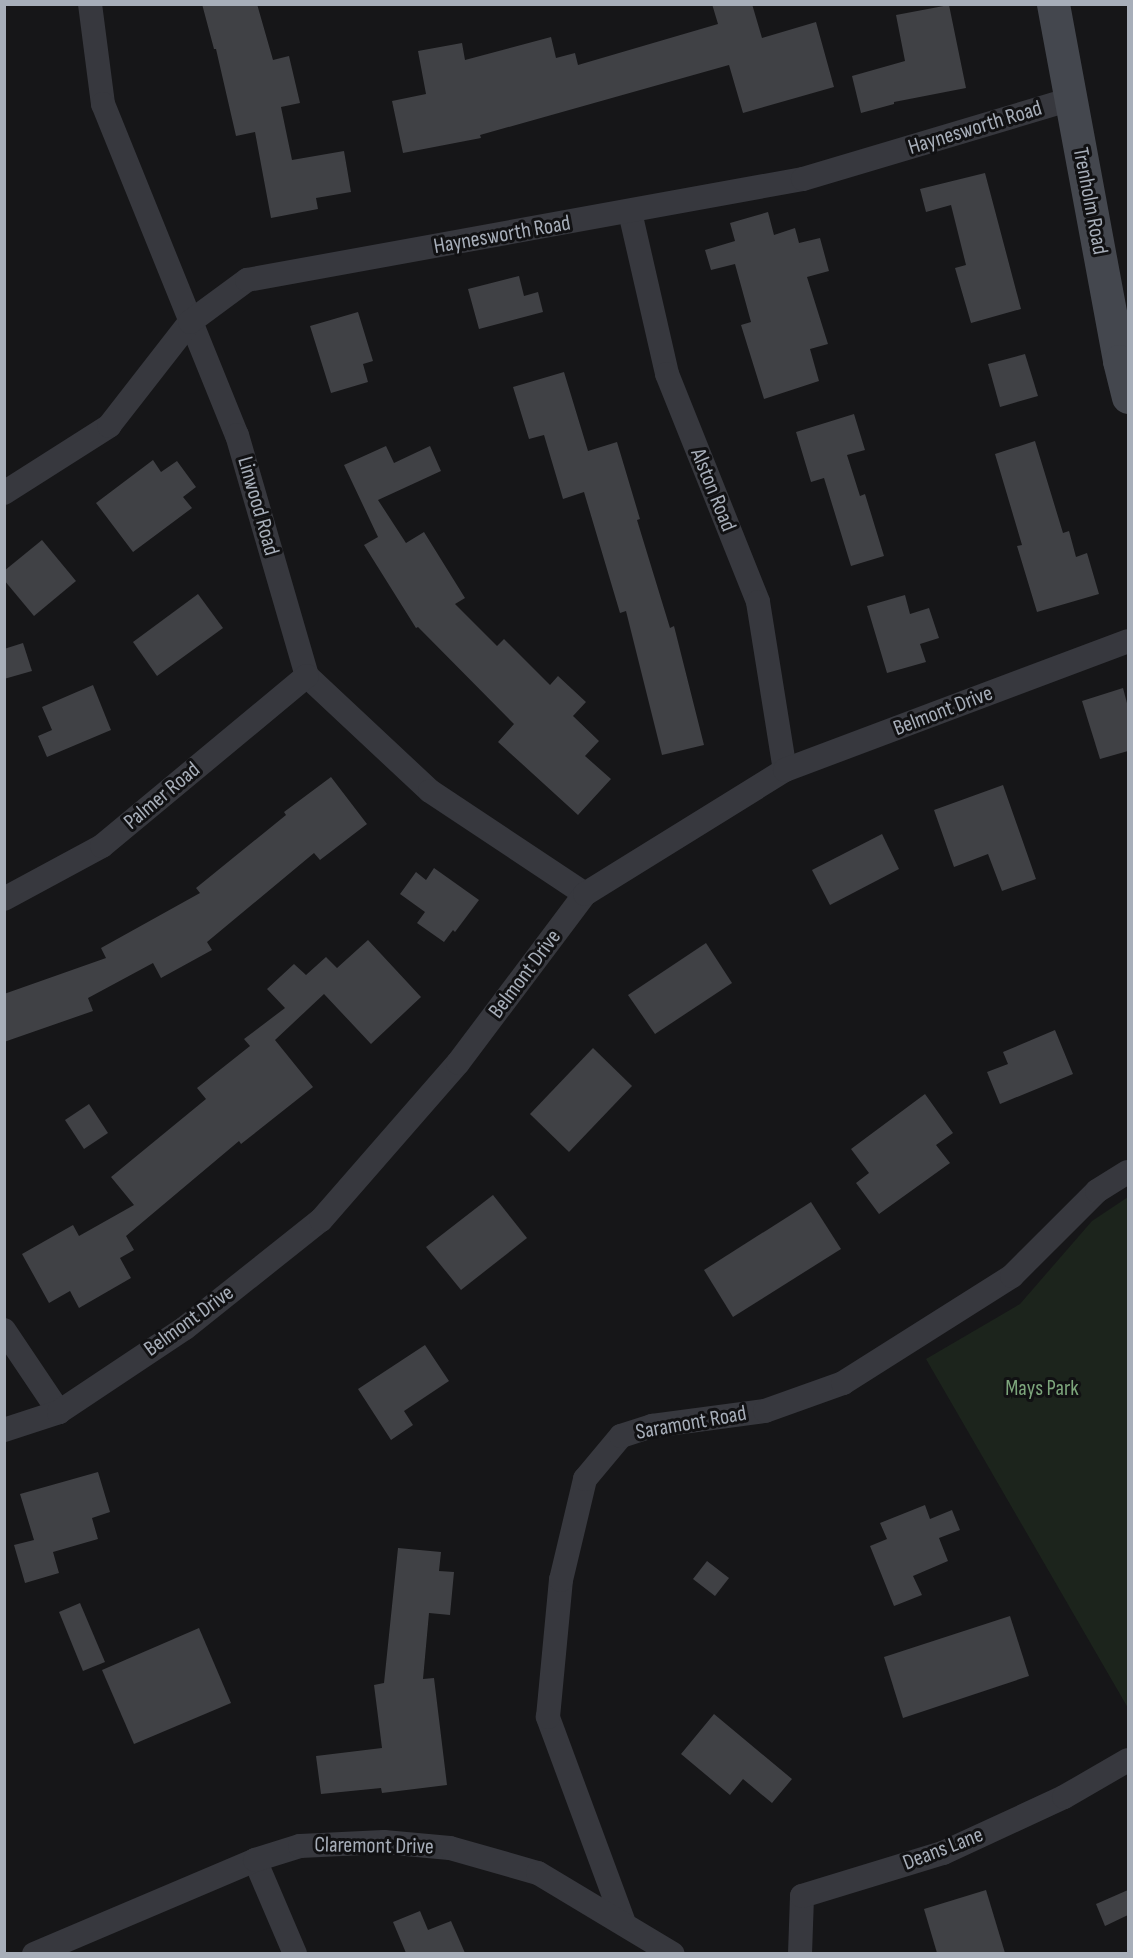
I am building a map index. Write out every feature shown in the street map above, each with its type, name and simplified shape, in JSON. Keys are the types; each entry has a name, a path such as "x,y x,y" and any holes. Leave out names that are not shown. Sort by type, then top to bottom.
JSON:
{"main road":[{"name":"Trenholm Road","path":"1053,4 1117,350 1128,397"}],"street":[{"name":"Linwood Road","path":"90,4 103,105 237,435 307,676"},
{"name":"Haynesworth Road","path":"4,493 109,426 190,322 247,280 803,179 1071,99"},
{"name":"Alston Road","path":"630,212 667,374 758,602 785,770"},
{"name":"Belmont Drive","path":"4,1430 59,1412 185,1328 321,1220 458,1062 585,894 785,770 1128,641"},
{"path":"307,676 430,792 585,894"},
{"name":"Palmer Road","path":"4,899 102,846 307,676"},
{"name":"Saramont Road","path":"624,1923 548,1717 561,1580 585,1479 621,1436 652,1426 765,1411 843,1383 1012,1276 1097,1191 1128,1172"},
{"path":"4,1330 59,1412"},
{"name":"Deans Lane","path":"800,1953 802,1896 943,1853 1064,1797 1128,1760"},
{"name":"Claremont Drive","path":"34,1953 255,1860 300,1846 384,1842 450,1848 538,1873 673,1953"},
{"path":"255,1860 295,1953"}],"green space":[{"name":"Mays Park","path":"1128,1197 1128,1708 926,1359 1020,1304 1092,1221"}],"building":[{"path":"202,4 257,4 273,60 289,56 300,103 281,107 292,160 344,151 351,192 316,198 318,209 271,218 255,132 236,136 216,49 214,49"},
{"path":"712,4 752,4 762,38 816,22 834,87 743,113 729,65 480,135 481,138 403,153 392,101 426,94 418,51 462,43 465,60 551,37 556,58 575,53 578,65 718,24"},
{"path":"949,5 966,88 894,102 894,104 861,113 852,76 905,61 896,15"},
{"path":"985,173 1021,309 971,323 955,268 966,265 951,205 926,212 920,189"},
{"path":"768,212 774,235 795,228 799,243 820,238 829,271 807,277 828,344 810,349 819,381 764,399 741,325 751,322 735,264 711,270 705,250 735,241 730,223"},
{"path":"519,276 524,296 538,292 543,312 479,329 468,289"},
{"path":"358,312 373,361 363,364 368,382 331,393 310,326"},
{"path":"1025,354 1038,396 1000,407 988,364"},
{"path":"564,372 588,451 617,442 640,519 637,520 670,628 674,626 704,745 662,755 626,611 620,613 584,492 563,499 544,435 529,439 513,387"},
{"path":"854,414 865,450 847,455 860,496 865,494 884,556 851,566 824,478 811,482 796,432"},
{"path":"1035,441 1063,533 1069,531 1076,557 1087,553 1099,594 1037,612 1017,546 1022,545 995,454"},
{"path":"386,446 394,463 430,446 441,471 378,500 406,543 424,532 465,598 455,604 497,646 504,639 550,685 558,676 586,702 573,716 599,741 585,756 611,779 578,815 498,742 514,724 418,627 416,628 364,545 378,537 344,465"},
{"path":"153,460 161,472 177,461 196,487 183,497 192,508 133,552 96,503"},
{"path":"42,540 76,581 34,616 4,580 4,571"},
{"path":"198,594 223,628 157,676 133,642"},
{"path":"905,595 910,614 929,608 939,638 920,644 926,662 887,673 867,606"},
{"path":"23,643 32,671 4,679 4,649"},
{"path":"93,685 111,730 47,757 38,736 52,730 42,707"},
{"path":"1123,688 1128,707 1128,751 1100,759 1082,701"},
{"path":"331,777 367,824 320,860 314,853 207,942 212,950 161,978 153,963 88,998 93,1011 4,1042 4,994 106,958 101,948 200,893 196,888 286,815 284,812"},
{"path":"1003,785 1036,879 1002,891 988,854 954,867 934,810"},
{"path":"882,834 899,869 830,905 812,870"},
{"path":"434,868 479,900 455,932 453,930 444,942 417,923 425,912 400,894 416,872 426,880"},
{"path":"368,940 421,997 371,1044 324,994 275,1040 313,1087 241,1144 239,1141 126,1236 134,1250 120,1258 131,1278 79,1308 70,1291 49,1303 22,1254 73,1225 79,1236 134,1205 111,1177 206,1099 197,1088 250,1046 244,1039 285,1008 267,989 294,964 306,975 326,957 337,968"},
{"path":"706,943 732,983 655,1034 628,995"},
{"path":"1055,1030 1073,1074 1000,1104 987,1072 1008,1064 1003,1052"},
{"path":"593,1048 632,1086 569,1152 530,1114"},
{"path":"925,1094 953,1133 936,1145 950,1163 879,1214 856,1183 869,1173 851,1149"},
{"path":"89,1104 108,1133 84,1149 65,1120"},
{"path":"493,1195 527,1238 461,1290 426,1247"},
{"path":"811,1202 841,1249 733,1317 704,1270"},
{"path":"425,1345 449,1381 404,1411 413,1425 391,1440 358,1389"},
{"path":"98,1472 110,1512 92,1518 98,1539 53,1552 59,1573 25,1583 14,1545 34,1540 20,1494"},
{"path":"925,1505 930,1519 952,1510 960,1530 939,1538 948,1561 913,1576 922,1595 894,1606 870,1546 887,1539 880,1523"},
{"path":"398,1548 441,1552 439,1571 454,1572 450,1615 429,1613 423,1679 434,1678 447,1785 382,1793 381,1788 321,1794 316,1756 382,1748 374,1685 384,1683"},
{"path":"707,1561 729,1578 715,1596 693,1579"},
{"path":"80,1603 105,1662 83,1671 59,1612"},
{"path":"1010,1616 1029,1676 903,1718 884,1657"},
{"path":"199,1628 231,1703 134,1744 102,1670"},
{"path":"714,1714 792,1779 772,1803 743,1779 730,1795 681,1754"},
{"path":"986,1890 1005,1953 937,1953 924,1909"},
{"path":"1128,1890 1128,1915 1105,1926 1096,1904"},
{"path":"420,1911 428,1930 451,1921 465,1953 406,1953 393,1922"}]}
